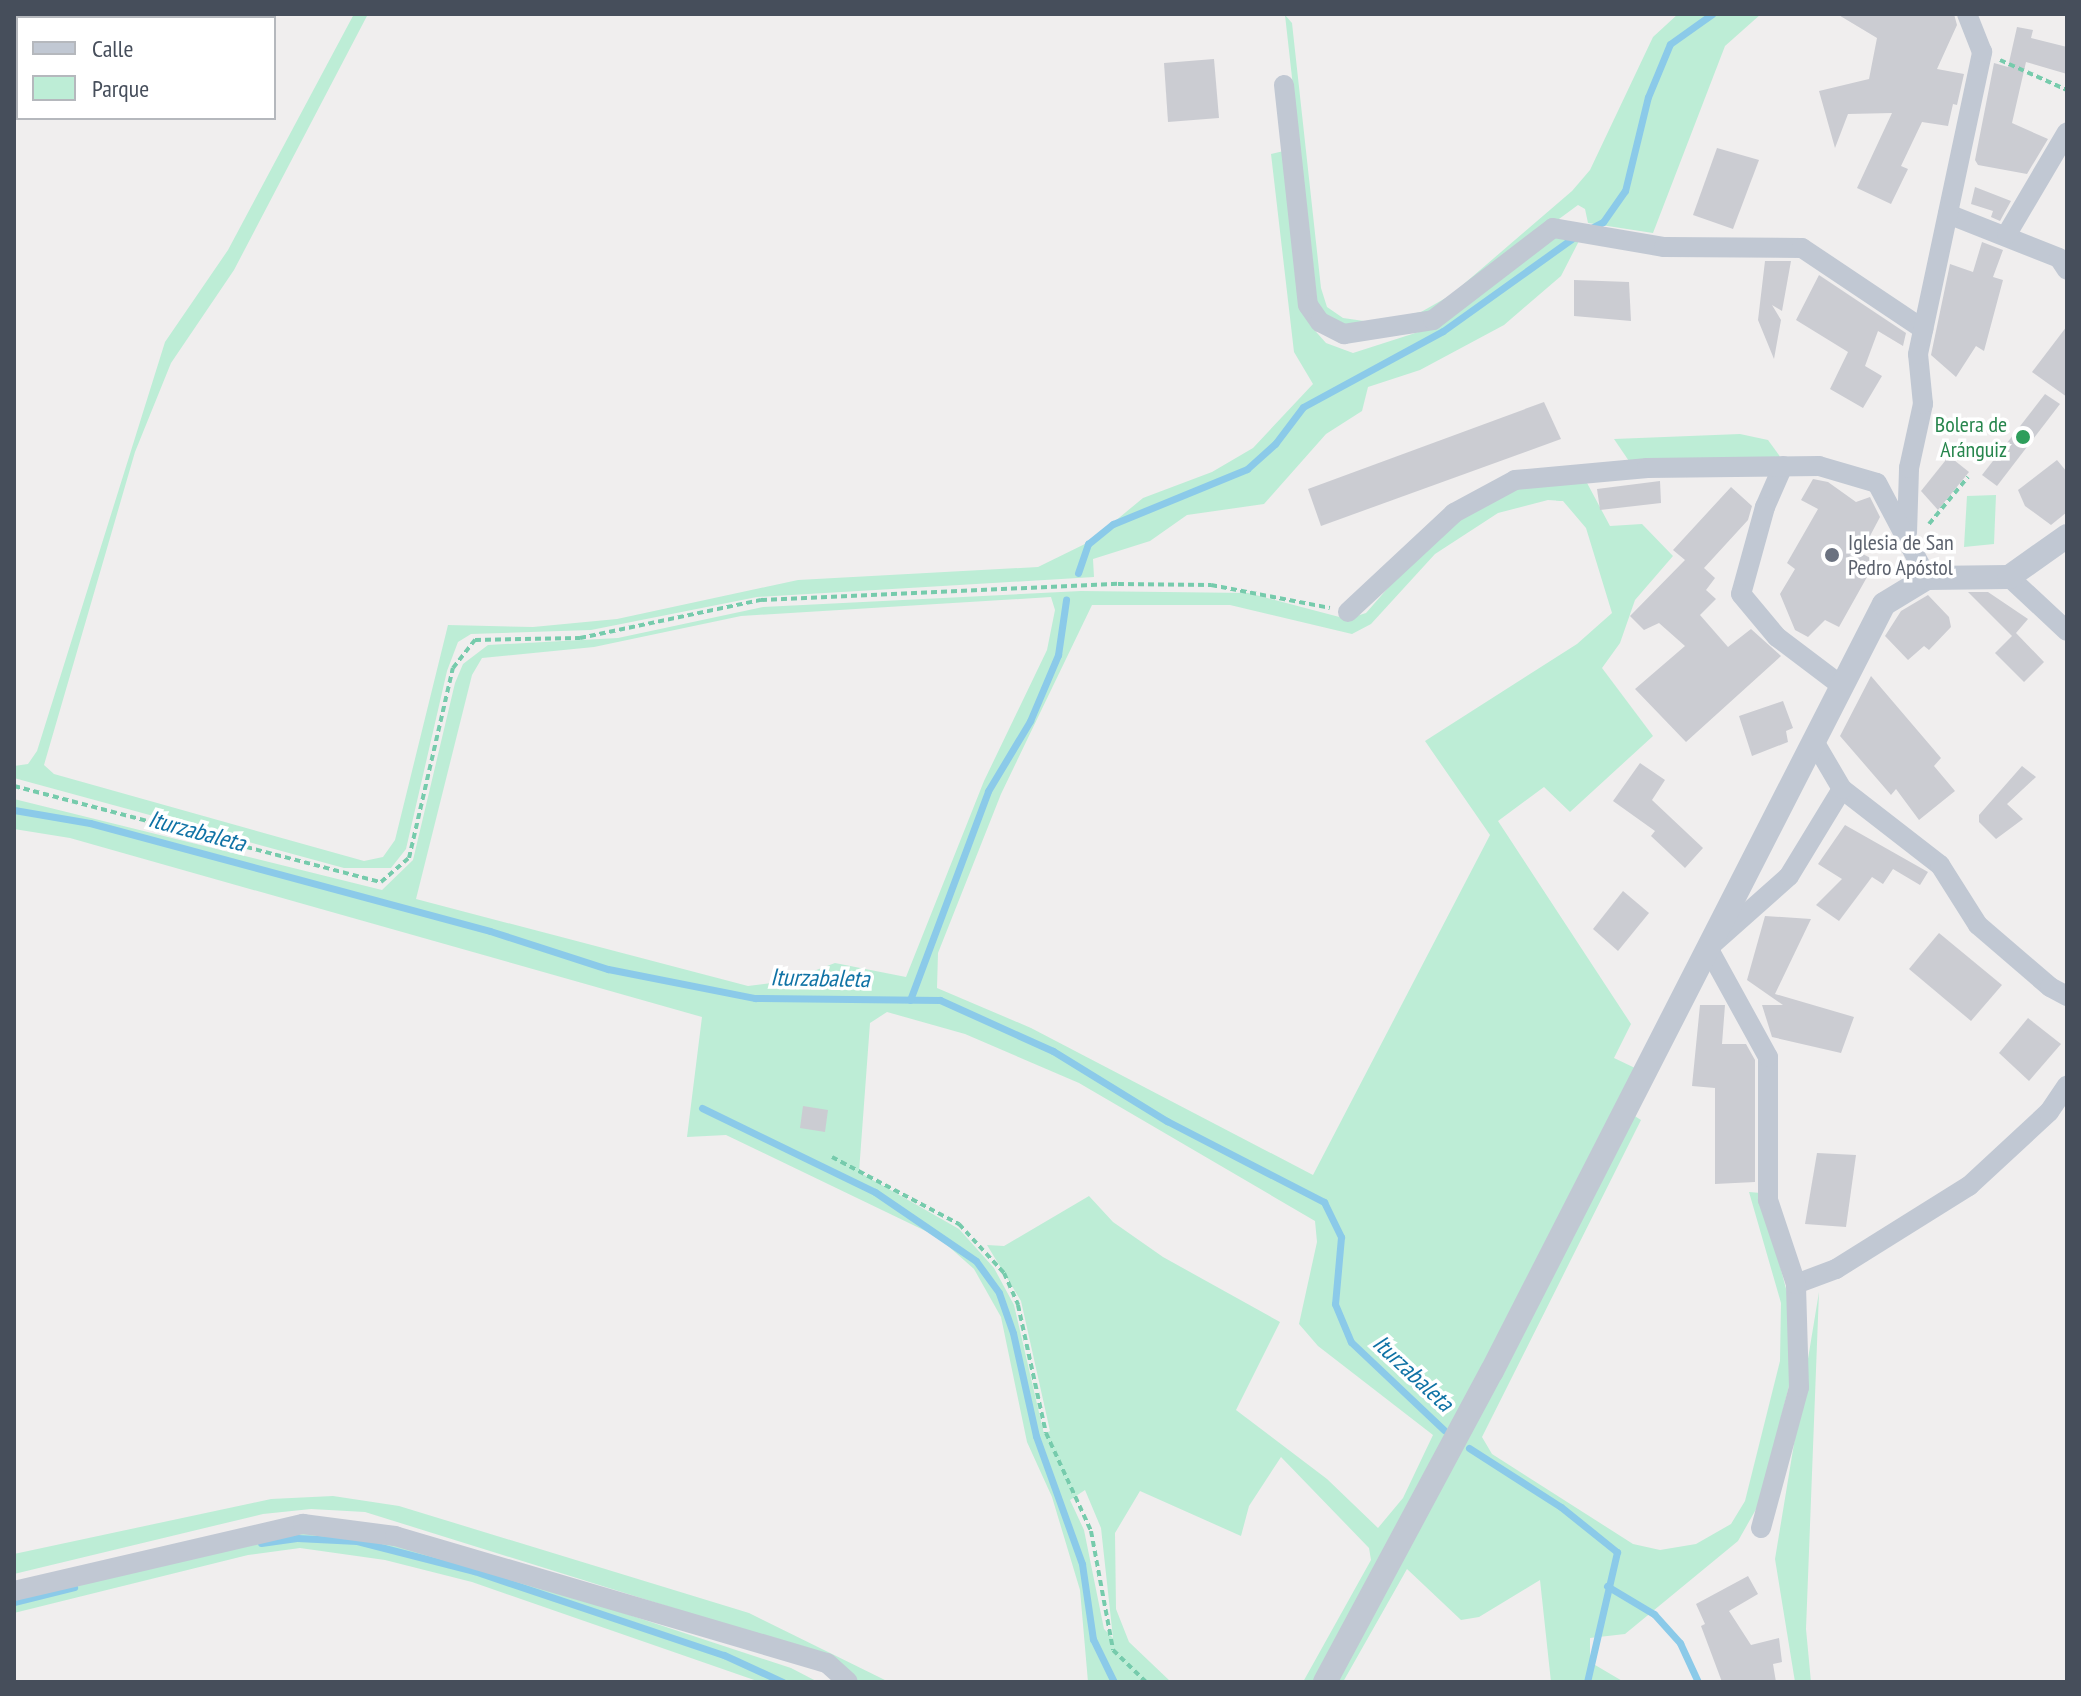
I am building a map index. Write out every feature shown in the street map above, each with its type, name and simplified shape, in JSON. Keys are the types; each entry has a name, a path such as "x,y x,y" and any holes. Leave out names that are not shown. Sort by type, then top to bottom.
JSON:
{"street":[{"path":"1910,540 1909,468 1923,404 1918,354 1982,52 1967,14"},
{"path":"1284,85 1308,305 1320,322 1344,334 1433,320 1553,228 1664,247 1802,248 1923,329"},
{"path":"2007,234 2067,132"},
{"path":"1948,214 2007,234 2059,258 2067,270"},
{"path":"1783,466 1765,507 1741,594 1777,637 1843,687"},
{"path":"1348,612 1454,513 1515,480 1647,468 1819,466 1877,483 1910,540 1927,578"},
{"path":"1325,1682 1428,1495 1884,604 1927,578 2009,577 2067,536"},
{"path":"2009,577 2067,631"},
{"path":"1815,743 1842,789 1940,865 1978,925 2050,987 2067,996"},
{"path":"1708,948 1789,876 1842,789"},
{"path":"1708,948 1768,1057 1768,1200 1796,1284 1799,1387 1761,1528"},
{"path":"1796,1284 1836,1269 1969,1186 2049,1112 2067,1085"},
{"path":"14,1591 303,1524 395,1536 827,1663 848,1682"}],"path":[{"path":"1982,52 2067,90"},
{"path":"1910,540 1968,477"},
{"path":"14,786 381,882 409,858 453,668 475,640 580,638 761,600 1118,584 1211,585 1348,612"},
{"path":"832,1157 959,1224 1004,1273 1018,1305 1046,1433 1091,1531 1113,1650 1146,1682"}],"green space":[{"path":"354,14 368,14 234,270 171,363 135,452 44,765 54,774 364,861 383,857 395,840 448,625 533,627 617,619 798,580 1038,567 1091,541 1143,498 1212,472 1253,448 1313,384 1294,352 1271,154 1288,150 1310,325 1326,343 1353,353 1437,326 1556,234 1580,239 1561,276 1504,325 1420,370 1368,387 1362,411 1326,434 1264,504 1187,515 1150,541 1093,559 1094,577 757,597 591,630 471,634 458,642 447,671 406,849 391,868 344,868 14,778 14,766 28,764 37,751 165,342 228,250"},
{"path":"1678,14 1761,14 1725,46 1653,233 1588,223 1585,209 1578,205 1430,314 1339,327 1318,310 1285,15 1292,23 1321,288 1327,307 1343,318 1371,322 1421,312 1451,295 1572,191 1590,170 1653,37"},
{"path":"1740,434 1768,440 1781,458 1633,467 1614,439"},
{"path":"1586,481 1610,526 1642,524 1673,556 1635,600 1620,643 1602,668 1653,736 1570,812 1544,787 1498,821 1631,1024 1614,1058 1635,1068 1458,1417 1314,1682 1303,1682 1371,1560 1369,1548 1281,1457 1249,1506 1241,1536 1140,1491 1115,1533 1116,1609 1129,1642 1171,1682 1088,1682 1080,1590 1052,1497 1027,1442 1001,1317 974,1269 938,1237 726,1135 687,1137 702,1017 70,838 14,829 14,799 382,890 413,860 455,683 463,664 488,645 618,638 763,607 1081,591 1248,593 1347,619 1366,613 1437,532 1526,483","holes":["1548,500 1563,501 1586,528 1612,613 1577,644 1425,741 1490,835 1313,1175 1031,1028 937,988 938,953 1001,794 1092,605 1230,605 1352,634 1371,624 1435,554 1498,513","1051,597 1055,610 1047,650 984,781 906,977 835,963 787,981 748,986 416,899 472,675 482,658 594,647 741,616","887,1012 965,1034 1079,1083 1315,1221 1317,1242 1299,1324 1318,1346 1433,1435 1403,1498 1378,1528 1327,1479 1236,1410 1280,1322 1163,1257 1113,1222 1089,1196 1004,1246 987,1245 1021,1301 1050,1431 1044,1434 1014,1305 994,1268 959,1229 859,1172 870,1023","1085,1490 1101,1528 1113,1638 1104,1629 1084,1530 1070,1500"]},
{"path":"1996,495 1994,544 1964,547 1967,496"},
{"path":"1633,1115 1641,1120 1482,1437 1492,1454 1633,1544 1660,1550 1696,1544 1731,1524 1745,1501 1780,1361 1781,1303 1749,1192 1761,1193 1796,1327 1789,1386 1759,1504 1738,1541 1625,1634 1590,1638 1590,1662 1624,1682 1551,1682 1540,1580 1479,1617 1461,1620 1407,1569 1343,1682 1334,1682"},
{"path":"1819,1292 1806,1629 1811,1682 1795,1682 1775,1559"},
{"path":"333,1496 399,1506 749,1613 889,1682 856,1682 798,1647 365,1512 311,1509 263,1514 14,1574 14,1554 271,1499"},
{"path":"326,1532 380,1539 511,1576 791,1668 818,1682 760,1682 472,1582 385,1560 300,1548 248,1555 14,1613 14,1595 274,1534"}],"building":[{"path":"1837,14 1954,14 1957,25 1937,69 1964,74 1957,105 1953,104 1948,126 1922,122 1901,166 1908,169 1891,204 1857,188 1892,113 1848,114 1835,148 1819,91 1869,79 1877,38"},
{"path":"2017,27 2033,30 2031,38 2067,47 2067,74 2026,62 2012,123 2048,139 2027,174 1978,165 1975,160 1994,63 2008,67"},
{"path":"1214,59 1219,118 1168,122 1164,63"},
{"path":"1717,148 1759,160 1733,229 1693,215"},
{"path":"1975,187 2011,201 2000,221 1991,217 1993,211 1971,204"},
{"path":"1982,242 2003,250 1993,277 2003,280 1984,351 1976,346 1956,377 1931,355 1950,264 1973,272"},
{"path":"1765,261 1791,261 1782,311 1772,305 1781,320 1774,359 1758,320"},
{"path":"1819,275 1906,333 1903,346 1878,331 1865,366 1882,376 1863,408 1830,389 1848,352 1796,320"},
{"path":"1574,280 1629,282 1631,321 1574,316"},
{"path":"2067,326 2067,397 2032,372"},
{"name":"Bolera de Aránguiz","path":"2045,394 2060,404 1997,486 1982,475"},
{"path":"1544,402 1561,439 1321,526 1308,489"},
{"path":"1949,456 1969,472 1938,510 1921,491"},
{"path":"2057,460 2067,472 2067,512 2051,525 2025,506 2018,490"},
{"name":"Iglesia de San Pedro Apóstol","path":"1813,479 1828,482 1856,502 1870,497 1880,517 1861,553 1876,561 1839,627 1825,620 1808,637 1795,630 1780,594 1795,569 1787,563 1818,509 1801,500"},
{"path":"1660,481 1661,503 1600,510 1597,489"},
{"path":"1731,487 1752,506 1748,520 1704,568 1715,578 1706,590 1716,599 1700,615 1728,647 1751,629 1781,656 1686,742 1635,689 1685,646 1659,623 1644,630 1630,616 1685,560 1673,550"},
{"path":"1968,592 1988,592 2028,619 2016,633 2044,662 2024,682 1995,653 2012,636"},
{"path":"1928,595 1949,617 1951,627 1929,650 1924,646 1908,660 1885,636 1901,611"},
{"path":"1871,676 1941,758 1934,766 1955,791 1919,820 1896,789 1891,795 1840,736"},
{"path":"1783,701 1793,728 1786,731 1788,742 1752,756 1739,716"},
{"path":"1640,763 1665,780 1652,800 1703,848 1685,868 1651,836 1655,831 1613,801"},
{"path":"2022,766 2036,777 2007,804 2023,819 1996,839 1979,822 1979,815"},
{"path":"1845,825 1928,872 1920,885 1893,869 1883,884 1872,877 1839,921 1816,905 1842,879 1818,864"},
{"path":"1623,891 1649,913 1618,951 1593,929"},
{"path":"1765,916 1811,919 1775,994 1854,1017 1841,1053 1772,1037 1762,1005 1783,1005 1747,980"},
{"path":"1939,933 2002,985 1971,1021 1909,969"},
{"path":"1700,1005 1725,1005 1722,1044 1746,1044 1755,1060 1755,1182 1715,1184 1715,1088 1692,1086"},
{"path":"2028,1018 2061,1044 2029,1081 1999,1053"},
{"path":"803,1106 828,1110 825,1132 800,1128"},
{"path":"1817,1153 1856,1155 1846,1227 1805,1224"},
{"path":"1748,1576 1758,1594 1729,1611 1751,1645 1779,1638 1782,1662 1773,1664 1776,1682 1722,1682 1701,1626 1705,1624 1696,1604"}],"waterway":[{"path":"1591,228 1603,222 1625,191 1648,97 1670,44 1712,14"},
{"path":"1078,573 1088,544 1113,524 1247,469 1275,444 1303,407 1443,331 1573,238"},
{"path":"910,1000 988,791 1030,721 1058,655 1066,600"},
{"name":"Iturzabaleta","path":"14,810 90,823 490,931 608,969 755,998 940,1000 1053,1051 1167,1121 1324,1202 1341,1237 1335,1304 1351,1342 1444,1430"},
{"path":"702,1108 875,1192 976,1261 999,1293 1013,1333 1036,1436 1082,1564 1093,1639 1114,1682"},
{"name":"Iturzabaleta","path":"1469,1448 1561,1507 1617,1552 1587,1682"},
{"path":"261,1543 297,1538 357,1541 474,1571 724,1655 783,1682"},
{"path":"1607,1586 1654,1614 1680,1643 1698,1682"},
{"path":"14,1602 74,1587"}],"place":[{"name":"Bolera de Aránguiz","path":"2023,437"},
{"name":"Iglesia de San Pedro Apóstol","path":"1832,555"}]}
